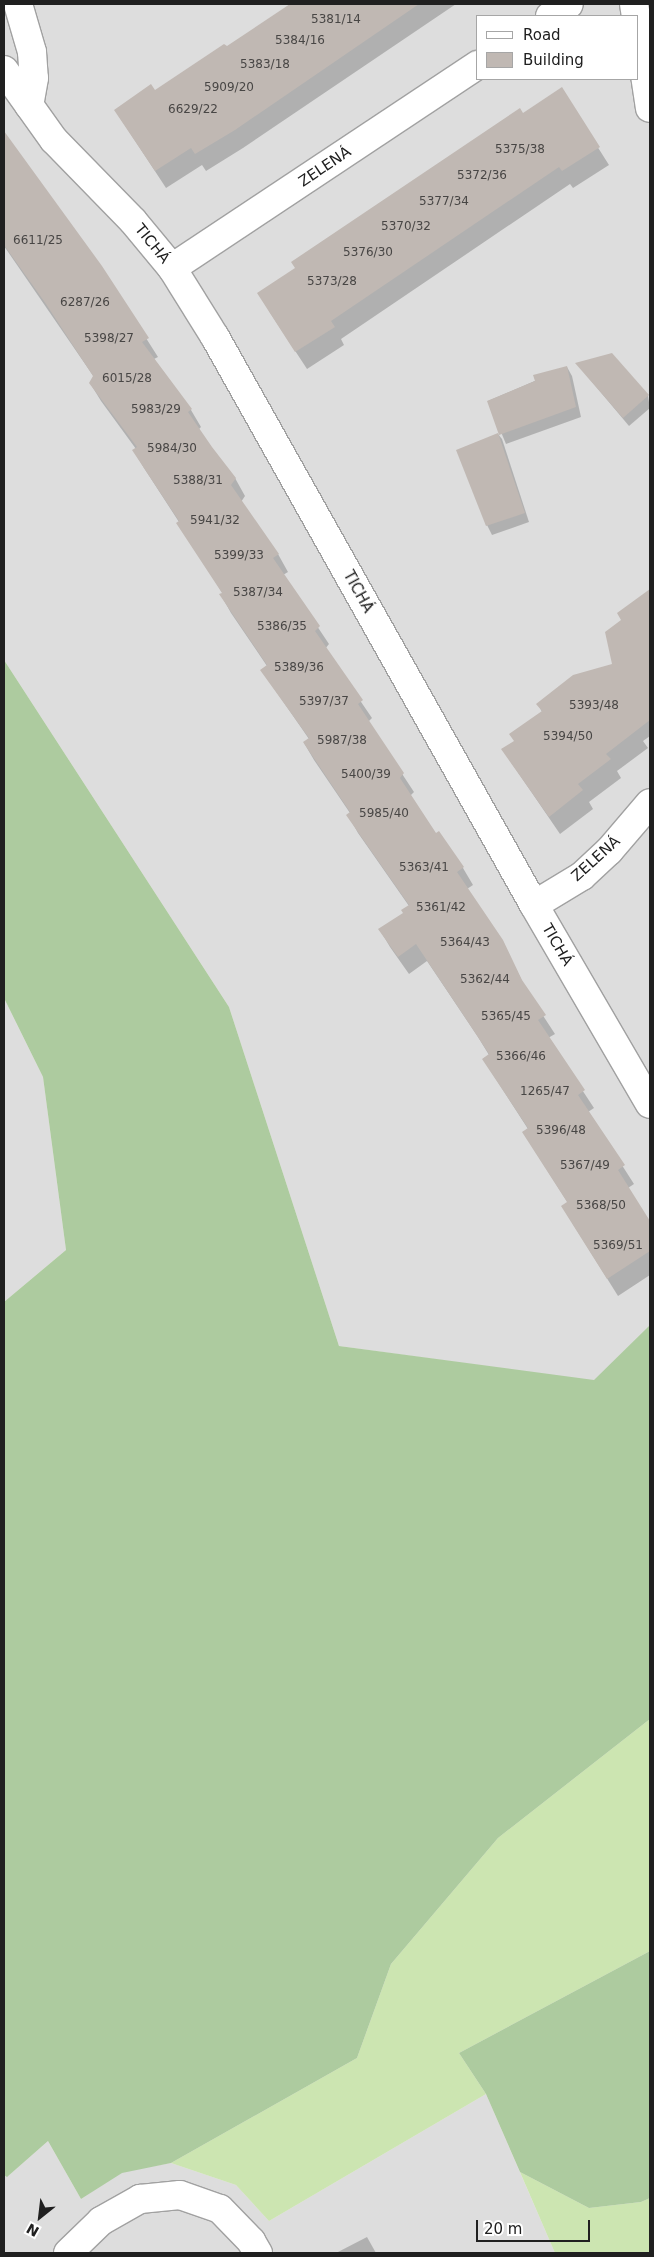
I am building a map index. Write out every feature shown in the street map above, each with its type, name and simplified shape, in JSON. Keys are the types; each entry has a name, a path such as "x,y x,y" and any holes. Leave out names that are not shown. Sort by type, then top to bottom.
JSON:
{"street":[{"path":"18,4 32,52 34,78 29,106"},
{"path":"552,15 569,4"},
{"path":"639,36 650,108"},
{"name":"ZELENÁ","path":"172,268 477,66"},
{"name":"TICHÁ","path":"4,70 54,140 133,221 172,268 215,337 534,905 650,1104"},
{"name":"ZELENÁ","path":"534,905 582,876 609,851 650,803"},
{"path":"68,2253 101,2221 140,2200 180,2195 220,2209 252,2240 258,2253"}],"shaded area":[{"path":"4,4 650,4 650,1325 594,1381 339,1346 229,1007 4,660"},
{"path":"4,998 43,1077 66,1250 4,1302"},
{"path":"486,2094 555,2253 4,2253 4,2175 8,2176 48,2141 81,2199 122,2172 171,2163 236,2185 269,2221"}],"green space":[{"path":"4,660 229,1007 339,1346 594,1380 650,1325 650,1719 498,1838 391,1964 357,2058 171,2163 122,2173 81,2199 48,2141 7,2177 4,2175 4,1302 66,1250 43,1077 4,998"},
{"path":"650,1719 650,1951 459,2053 486,2094 269,2221 236,2185 171,2163 357,2058 391,1964 498,1838"},
{"path":"650,1951 650,2198 641,2202 589,2208 520,2172 486,2094 459,2053"},
{"path":"520,2172 589,2208 641,2202 650,2198 650,2253 555,2253"}],"building":[{"path":"290,4 419,4 235,130 195,154 191,148 155,171 114,110 151,84 155,90 224,44 227,46"},
{"path":"562,87 600,147 562,171 559,167 331,321 335,327 295,352 257,293 295,268 291,262 520,108 523,113"},
{"path":"4,131 102,266 149,338 142,342 192,409 188,412 236,478 231,485 279,554 273,558 320,626 315,631 363,700 358,704 404,773 400,778 436,833 439,831 464,867 457,872 503,940 522,980 546,1015 538,1020 585,1090 578,1095 625,1165 618,1170 650,1221 650,1251 607,1279 561,1206 567,1202 522,1132 528,1128 482,1059 489,1054 416,944 398,957 378,929 403,913 401,910 409,905 346,815 350,812 303,742 309,738 260,670 267,665 219,594 222,593 176,523 179,521 132,450 137,447 89,383 93,376 46,304 4,245"},
{"path":"612,353 649,395 623,418 575,363"},
{"path":"567,366 576,407 499,435 487,401 535,381 533,375"},
{"path":"498,433 525,513 486,526 456,450"},
{"path":"650,589 650,720 606,754 611,759 578,784 583,790 549,817 501,749 514,741 509,734 542,711 536,704 573,675 612,664 605,632 621,620 617,613"}]}
